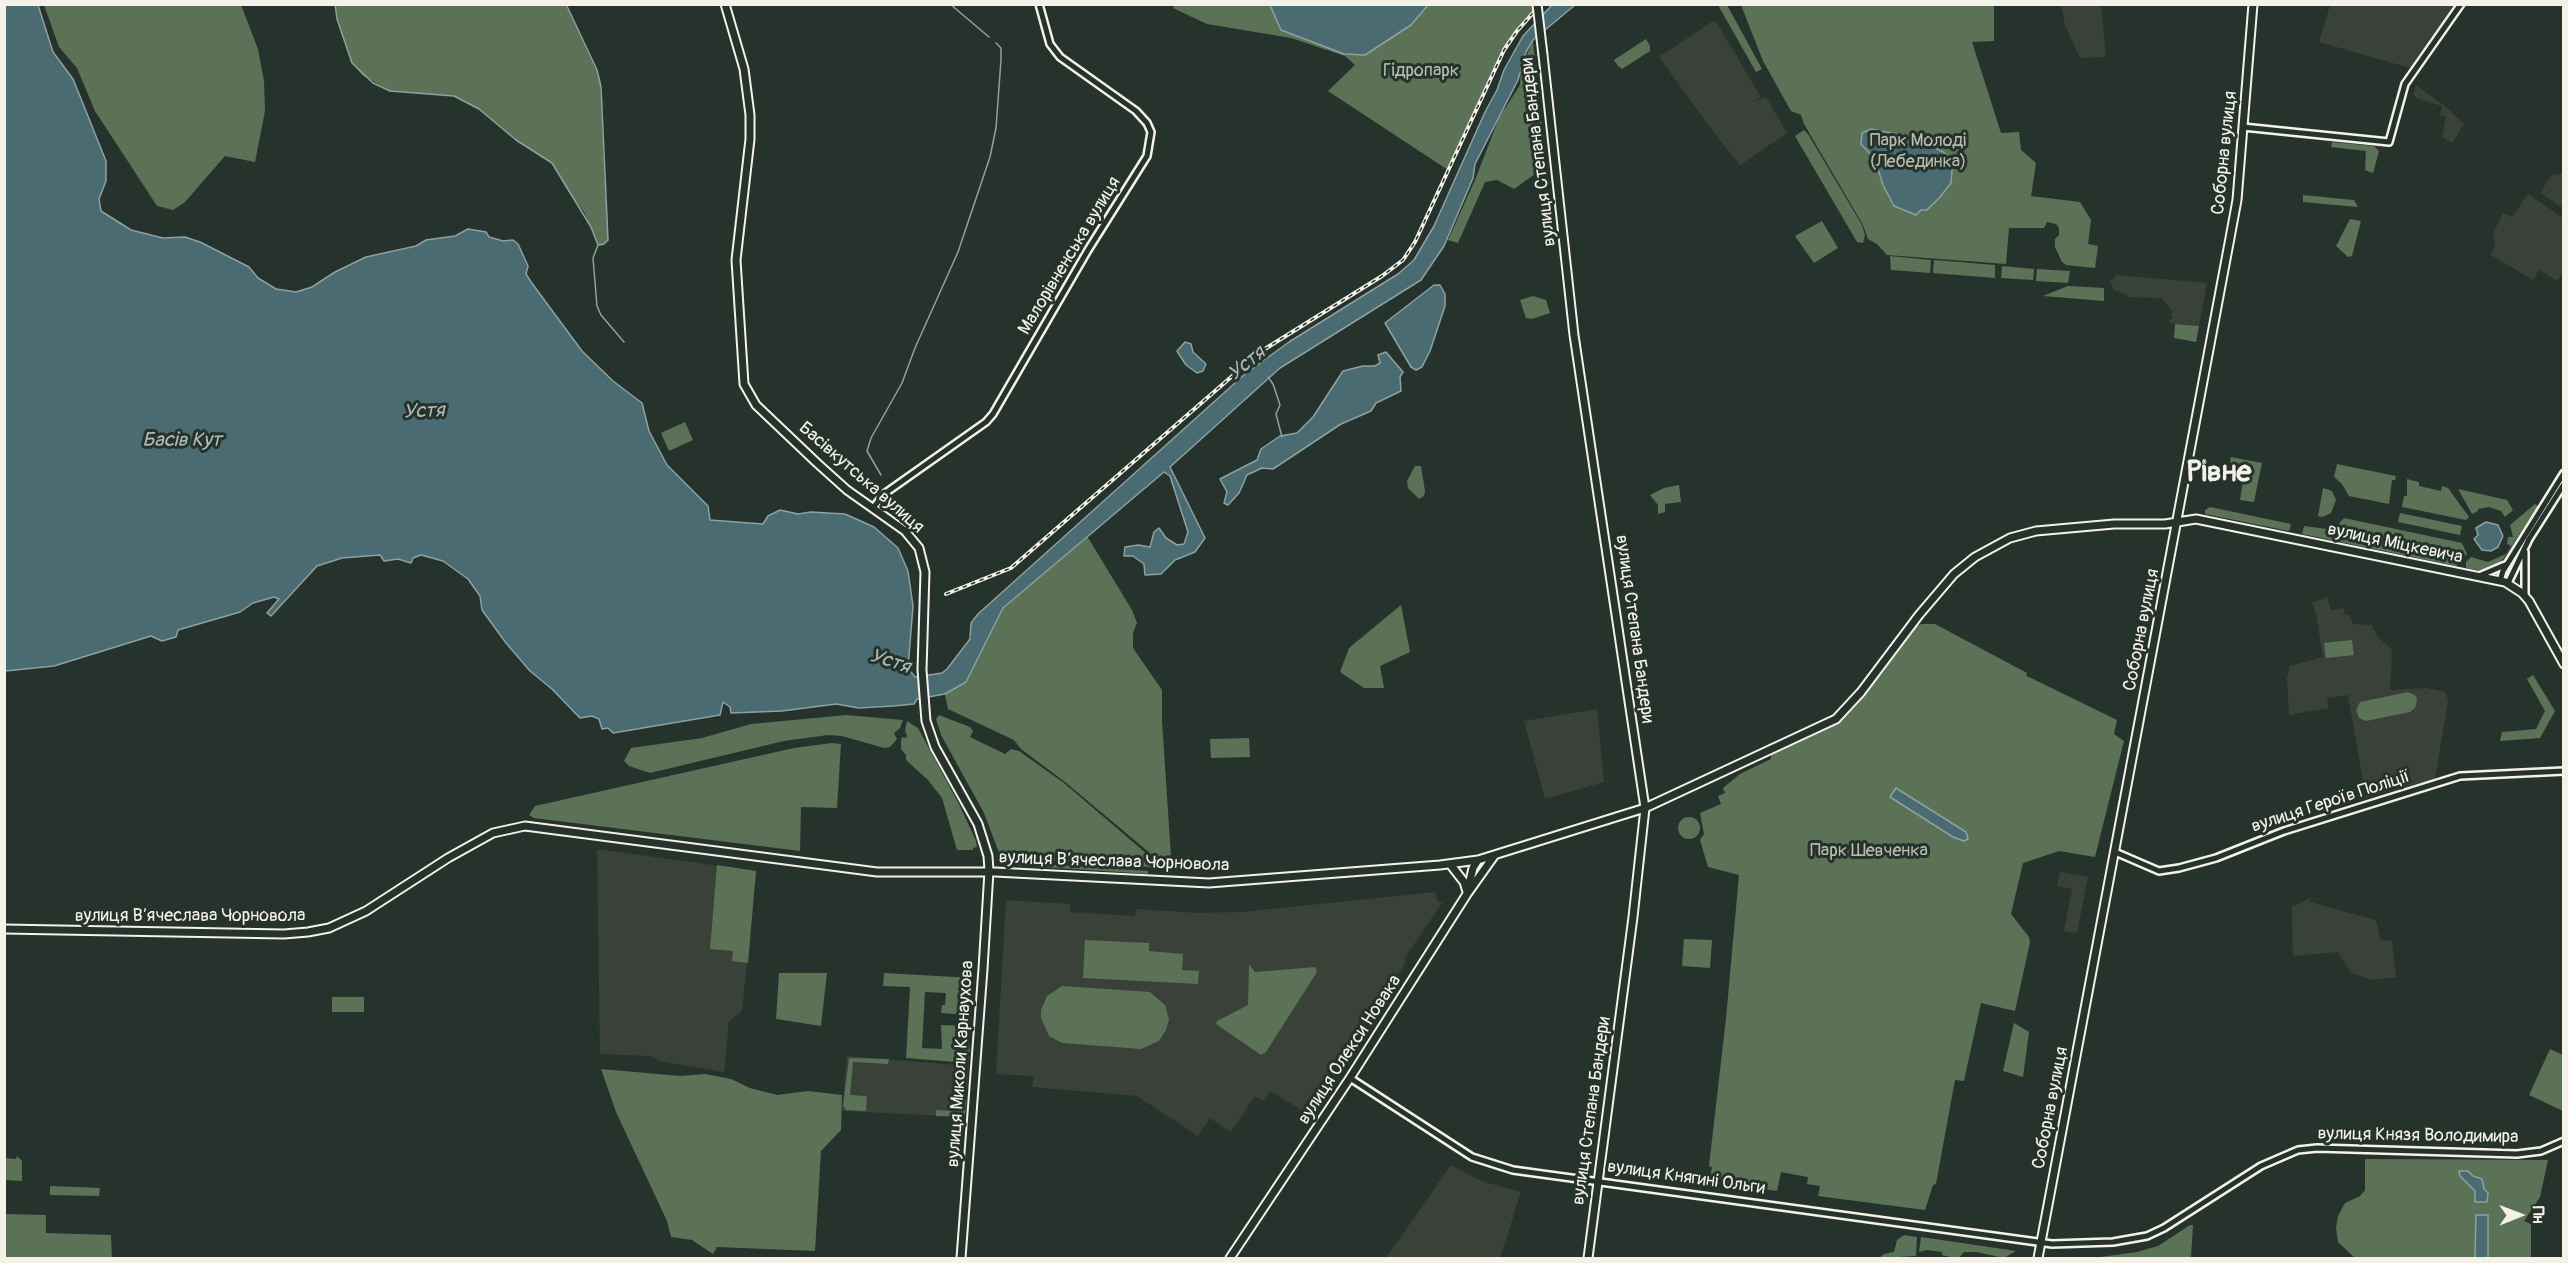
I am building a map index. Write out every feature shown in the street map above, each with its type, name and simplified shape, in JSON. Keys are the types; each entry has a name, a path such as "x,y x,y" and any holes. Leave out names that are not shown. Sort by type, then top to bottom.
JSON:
{"main road":[{"name":"Басівкутська вулиця","path":"725,4 744,69 750,103 750,139 736,260 744,384 749,396 768,417 847,490 905,531 919,548 925,572 922,670 924,711 935,747 978,824 988,856 989,872"},
{"name":"вулиця Степана Бандери","path":"1537,4 1574,335 1645,808 1634,917 1588,1258"},
{"name":"Соборна вулиця","path":"2038,1258 2235,209 2253,4"},
{"name":"вулиця Міцкевича","path":"2178,520 2196,519 2271,533 2504,582 2525,596 2564,664"},
{"name":"вулиця Вʼячеслава Чорновола","path":"4,929 273,934 329,928 366,911 448,858 493,833 525,826 877,872 989,872 1209,884 1478,860 1645,808 1836,718 1851,704 1919,615 1954,574 1988,549 2010,538 2030,532 2114,524 2165,524 2178,520"},
{"name":"вулиця Олекси Новака","path":"1230,1258 1494,856"},
{"path":"1478,860 1481,874"},
{"path":"1467,894 1473,868 1478,860"},
{"path":"1449,864 1464,882 1467,894"},
{"name":"вулиця Миколи Карнаухова","path":"961,1258 989,872"}],"street":[{"name":"Малорівненська вулиця","path":"873,508 884,494 986,422 993,414 1088,250 1147,156 1151,132 1147,123 1136,111 1060,57 1050,44 1039,4"},
{"path":"2243,127 2389,142 2405,84 2461,4"},
{"path":"2504,582 2507,564 2564,473"},
{"path":"2504,582 2564,484"},
{"path":"2525,596 2524,566 2529,539"},
{"path":"2479,576 2507,564"},
{"name":"вулиця Героїв Поліції","path":"2115,852 2159,871 2178,868 2216,858 2283,831 2460,776 2564,771"},
{"name":"вулиця Княгині Ольги","path":"1350,1078 1472,1157 1514,1170 2041,1242"},
{"name":"вулиця Князя Володимира","path":"2041,1242 2052,1244 2113,1242 2147,1236 2260,1166 2298,1150 2317,1148 2517,1154 2541,1151 2564,1141"}],"shaded area":[{"path":"2330,4 2456,5 2410,68 2319,42"},
{"path":"2061,5 2101,5 2106,57 2080,58 2065,25"},
{"path":"1715,20 1761,97 1753,102 1766,97 1787,133 1740,165 1659,57"},
{"path":"2416,85 2447,108 2464,124 2452,143 2442,137 2446,117 2440,115 2442,106 2416,98 2413,94"},
{"path":"2563,172 2563,208 2540,193 2552,174 2558,175"},
{"path":"2528,194 2563,218 2563,270 2558,281 2539,270 2533,280 2491,255 2495,245 2493,233 2503,213 2512,217"},
{"path":"2117,275 2207,283 2199,326 2170,323 2173,312 2161,298 2128,297 2114,290 2110,282"},
{"path":"2327,597 2331,610 2344,608 2345,614 2349,615 2353,624 2372,625 2377,636 2392,650 2390,690 2426,688 2446,692 2448,702 2435,779 2366,798 2348,695 2327,698 2329,708 2289,715 2287,678 2290,666 2323,657 2312,603"},
{"path":"1597,709 1604,782 1545,799 1524,721"},
{"path":"597,849 756,871 742,1011 729,1021 724,1072 659,1061 651,1056 600,1054"},
{"path":"2060,872 2088,877 2077,933 2064,931 2072,889 2057,886"},
{"path":"1435,892 1437,900 1442,903 1404,959 1406,962 1397,976 1395,975 1365,1019 1368,1021 1363,1029 1360,1028 1307,1110 1308,1114 1270,1091 1263,1101 1255,1096 1231,1132 1210,1118 1198,1136 1137,1096 1032,1087 1034,1076 996,1074 1006,900 1070,904 1070,912 1135,916 1136,909 1199,913 1242,912"},
{"path":"2310,898 2310,902 2376,920 2381,941 2392,940 2396,977 2373,980 2351,973 2338,952 2293,956 2292,907"},
{"path":"847,1056 969,1066 965,1117 842,1111"},
{"path":"1451,1165 1481,1181 1521,1192 1500,1258 1386,1258"}],"green space":[{"name":"Гідропарк","path":"1175,4 1541,5 1517,31 1504,50 1448,170 1328,91 1355,65 1345,56 1291,38 1207,24 1173,8"},
{"path":"44,5 241,5 258,49 264,81 265,111 255,162 225,156 185,202 173,210 157,206 95,111 77,68 59,47"},
{"path":"335,5 566,5 600,78 608,240 598,245 584,212 566,188 552,163 516,140 479,109 454,96 390,91 362,75 352,63 337,19"},
{"path":"1718,5 1727,5 1762,69 1756,72"},
{"name":"Парк Молоді (Лебединка)","path":"1741,5 1994,5 1994,41 1972,42 2001,133 2019,132 2021,150 2036,163 2031,196 2080,202 2091,220 2088,244 2098,246 2095,268 2066,265 2062,262 2055,247 2059,228 2056,224 2047,222 2044,228 2009,228 2006,264 1887,255 1877,244 1868,239 1863,225 1804,124 1801,115 1791,111 1763,61"},
{"path":"1646,39 1650,51 1622,69 1618,66 1614,60"},
{"path":"1533,41 1546,166 1514,189 1497,180 1485,182 1458,243 1448,240 1499,118 1520,85 1521,68"},
{"path":"1804,130 1862,225 1865,235 1863,243 1857,242 1795,136"},
{"path":"2332,142 2374,146 2379,151 2373,173 2365,170 2366,151 2331,147"},
{"path":"2303,195 2354,200 2358,207 2303,202"},
{"path":"2350,219 2361,221 2352,256 2348,257 2336,246"},
{"path":"1822,221 1838,248 1814,263 1795,236"},
{"path":"1890,256 1931,260 1930,273 1891,270"},
{"path":"1934,260 1995,265 1995,278 1933,273"},
{"path":"2002,266 2034,269 2033,280 2001,278"},
{"path":"2037,269 2070,271 2068,283 2036,281"},
{"path":"2068,286 2104,288 2104,301 2043,296"},
{"path":"1533,296 1546,300 1550,313 1532,319 1526,318 1520,300"},
{"path":"2175,324 2199,326 2196,342 2174,338"},
{"path":"685,422 693,440 669,451 661,433"},
{"path":"2231,457 2262,463 2254,502 2240,500 2244,475 2230,463"},
{"path":"2337,464 2396,476 2395,480 2392,480 2389,504 2349,496 2342,484 2334,477"},
{"path":"1415,466 1421,466 1425,491 1424,496 1419,499 1408,488 1407,481"},
{"path":"2407,479 2419,482 2419,486 2441,491 2442,486 2448,488 2469,517 2466,520 2402,507 2404,496 2407,496"},
{"path":"1679,485 1681,502 1665,504 1665,512 1658,514 1658,505 1650,495 1664,488"},
{"path":"2323,488 2332,491 2336,500 2331,513 2322,517 2318,516"},
{"path":"2458,489 2507,500 2513,510 2505,517 2501,511 2489,507 2478,509 2472,514"},
{"path":"2535,504 2538,506 2502,561 2482,571 2466,568 2466,562 2471,557 2488,562 2506,554 2511,546 2507,544 2508,537 2513,537 2510,525"},
{"path":"2210,507 2291,524 2289,531 2205,514 2205,510"},
{"path":"2400,513 2462,526 2460,535 2398,522"},
{"path":"2344,518 2462,543 2467,554 2456,566 2302,534 2304,526 2327,529 2338,525"},
{"path":"1087,536 1132,610 1137,623 1133,633 1133,648 1162,690 1171,856 1168,865 1151,854 1065,782 1021,749 1014,740 948,709 945,694 966,682 1003,608"},
{"path":"1401,605 1410,652 1380,666 1384,688 1364,688 1340,672 1349,648"},
{"name":"Парк Шевченка","path":"1922,624 1935,624 2027,673 2026,676 2117,720 2114,734 2124,741 2095,857 2059,851 2023,863 2011,914 2029,937 2030,942 2015,1011 1981,1003 1964,1081 1955,1080 1936,1184 1933,1185 1925,1210 1818,1196 1820,1186 1807,1184 1808,1177 1781,1172 1777,1191 1715,1182 1710,1178 1712,1167 1709,1166 1739,875 1708,867 1700,840 1704,834 1700,813 1721,804 1718,796 1725,793 1723,788 1740,774 1771,759 1771,751 1834,721 1909,628"},
{"path":"2352,640 2354,655 2326,658 2324,643"},
{"path":"2533,675 2555,711 2540,738 2500,741 2502,732 2536,729 2545,711 2527,679"},
{"path":"2408,692 2416,696 2417,701 2415,708 2410,712 2366,721 2359,718 2356,710 2360,702"},
{"path":"846,715 903,720 900,728 894,733 897,739 890,747 884,748 842,736 828,735 784,741 650,773 629,766 624,761 631,748 702,738 751,724"},
{"path":"939,715 970,727 973,731 970,737 1005,754 1011,749 1019,751 1064,783 1154,860 1152,867 1001,858 984,813 941,735 936,719"},
{"path":"907,721 918,728 959,804 976,841 977,847 973,850 957,850 942,798 928,780 906,760 906,755 901,749 901,741 902,737 907,736 905,730"},
{"path":"1249,738 1250,757 1211,758 1210,739"},
{"path":"841,744 837,808 801,807 800,851 534,818 529,815 535,806 794,748"},
{"path":"1689,817 1697,820 1700,828 1697,836 1689,839 1681,836 1678,828 1681,820"},
{"path":"1013,862 1148,871 1148,874 1013,865"},
{"path":"717,865 756,871 748,963 732,961 733,951 710,949"},
{"path":"1684,939 1712,940 1710,968 1682,966"},
{"path":"1085,940 1149,943 1149,951 1183,954 1182,970 1199,971 1198,984 1083,978"},
{"path":"1249,964 1255,972 1315,967 1317,972 1266,1052 1261,1055 1216,1024 1217,1021 1248,1005"},
{"path":"779,973 827,973 821,1026 776,1019"},
{"path":"884,973 973,978 971,1015 941,1013 942,1005 945,1005 946,993 925,992 922,1048 942,1049 941,1025 969,1026 969,1029 965,1029 970,1047 968,1063 906,1058 910,987 883,986"},
{"path":"1062,986 1150,992 1165,1005 1169,1019 1166,1030 1159,1041 1141,1049 1062,1043 1049,1036 1041,1018 1041,1010 1047,996"},
{"path":"332,997 364,997 364,1012 332,1012"},
{"path":"2014,1023 2029,1032 2023,1077 2003,1071"},
{"path":"2550,1049 2563,1055 2563,1111 2529,1095"},
{"path":"849,1058 889,1059 888,1064 853,1062 850,1095 867,1096 866,1111 846,1110 843,1106"},
{"path":"601,1069 680,1076 705,1074 731,1079 750,1088 777,1095 808,1091 842,1095 841,1130 821,1151 815,1251 717,1247 713,1254 692,1240 671,1237 667,1221 616,1112"},
{"path":"955,1093 966,1095 965,1117 936,1116 936,1110 953,1111"},
{"path":"17,1156 22,1161 22,1181 5,1180 5,1158 16,1159"},
{"path":"2365,1159 2548,1160 2540,1197 2524,1221 2531,1224 2531,1258 2355,1258 2338,1242 2336,1228 2338,1216 2345,1203 2360,1196 2365,1190"},
{"path":"50,1186 100,1188 99,1196 50,1195"},
{"path":"5,1214 46,1215 46,1233 111,1235 112,1258 5,1258"},
{"path":"2193,1225 2191,1258 2093,1258 2137,1252 2158,1246"},
{"path":"1904,1235 1917,1237 1916,1256 1879,1258 1884,1254 1894,1252 1897,1240"},
{"path":"1921,1237 2016,1251 2004,1258 1964,1252 1959,1258 1955,1258 1942,1255 1942,1252 1927,1250 1919,1252"}],"water":[{"name":"Басів Кут","path":"4,5 38,5 53,52 73,79 106,161 106,181 99,199 101,211 131,230 163,238 185,237 200,242 249,267 258,278 276,289 296,292 312,287 335,272 366,257 416,246 426,240 455,236 468,229 486,232 489,237 503,241 513,240 518,244 528,266 526,274 582,351 613,381 642,403 649,431 667,465 708,506 710,520 763,524 768,516 780,510 798,514 811,512 845,514 874,527 898,548 908,571 913,606 908,668 915,677 942,673 947,669 970,639 971,623 978,614 1245,374 1289,342 1398,274 1414,260 1434,226 1497,90 1504,70 1523,36 1552,5 1575,5 1533,40 1526,52 1518,80 1475,164 1473,178 1444,246 1421,280 1280,368 1170,467 1205,538 1195,552 1175,560 1161,574 1145,575 1144,564 1133,556 1124,556 1125,547 1138,545 1150,547 1154,532 1159,528 1166,538 1177,545 1184,544 1188,532 1170,476 1164,472 1003,608 966,682 945,694 917,699 914,704 893,706 859,708 836,704 782,711 731,713 730,707 723,702 720,715 613,733 608,728 602,729 599,719 592,716 580,718 552,689 530,671 482,610 480,596 468,579 443,561 421,555 413,558 411,563 398,559 384,561 380,555 342,558 317,566 271,616 267,613 279,599 274,597 253,603 240,612 178,630 176,637 162,641 151,636 54,666 5,671"},
{"path":"1270,5 1428,5 1411,25 1365,55 1344,54 1281,30"},
{"path":"1871,129 1916,138 1950,158 1951,183 1927,210 1921,210 1916,215 1894,206 1883,185 1875,159 1861,144 1862,133"},
{"path":"1434,285 1440,285 1445,294 1445,306 1430,351 1422,367 1416,370 1411,367 1385,323"},
{"path":"1185,342 1191,344 1193,352 1206,364 1203,371 1197,373 1186,365 1177,351"},
{"path":"1386,352 1403,372 1400,377 1401,391 1376,403 1371,411 1341,424 1273,469 1262,468 1247,475 1239,493 1228,505 1224,503 1227,492 1220,479 1257,460 1261,449 1280,436 1297,433 1313,417 1343,371 1363,366 1375,366 1380,363 1378,355"},
{"path":"2486,522 2498,525 2503,536 2498,547 2491,551 2482,550 2474,539 2478,535 2476,528"},
{"path":"1896,788 1966,832 1968,839 1964,841 1953,837 1890,797"},
{"path":"2459,1171 2468,1171 2473,1176 2482,1179 2484,1189 2488,1193 2487,1202 2475,1202 2475,1191 2460,1176"},
{"path":"2476,1215 2488,1215 2488,1258 2475,1258"}],"waterway":[{"path":"335,4 337,19 352,63 373,83 390,91 454,96 479,109 516,140 552,163 591,227 598,245 593,258 597,306 601,315 624,342"},
{"path":"566,4 597,70 601,87 608,240 599,245"},
{"path":"950,4 989,37"},
{"path":"881,475 867,451 871,438 902,383 915,348 958,252 990,157 996,128 1001,60 1001,48 996,43"},
{"path":"1268,377 1273,384 1280,405 1276,414 1282,437"}],"railway":[{"path":"946,594 1011,568 1260,352 1382,276 1403,260 1415,242 1504,50 1541,4"}],"district":[{"name":"Рівне","path":"2219,473"}],"water label":[{"name":"Устя","path":"1247,364"},
{"name":"Устя","path":"424,412"},
{"name":"Устя","path":"890,662"}]}
